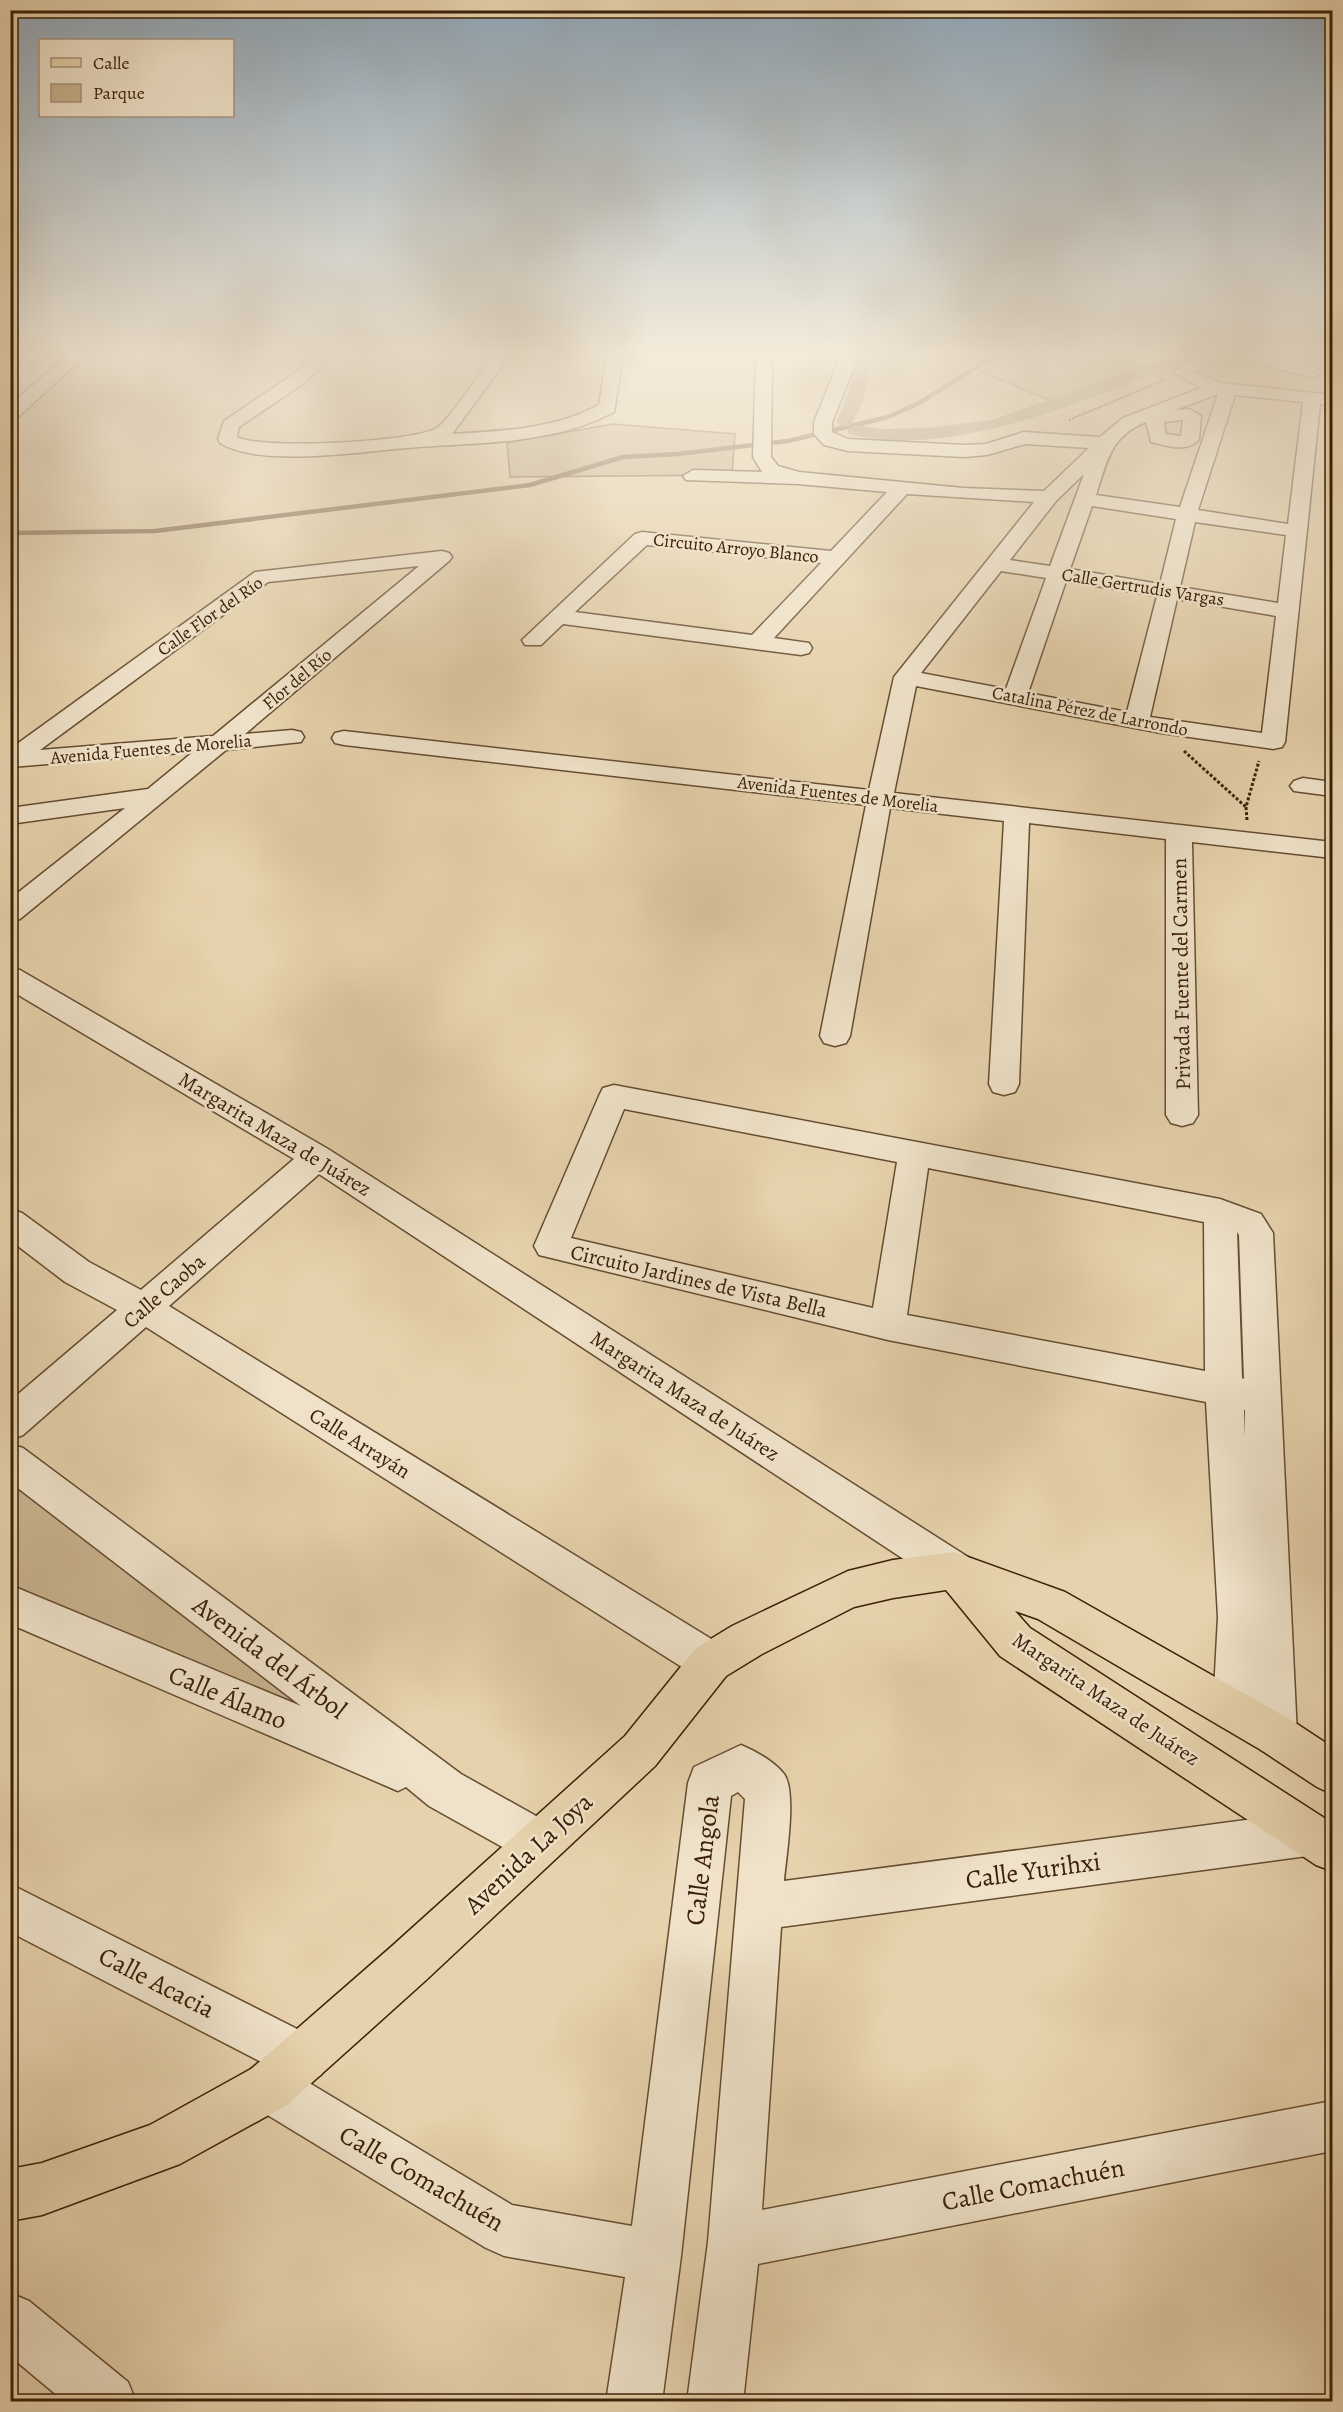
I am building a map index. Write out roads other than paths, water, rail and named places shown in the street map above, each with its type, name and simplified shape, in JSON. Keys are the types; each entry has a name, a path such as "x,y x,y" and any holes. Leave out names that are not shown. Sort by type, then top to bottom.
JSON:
{"main road":[{"name":"Avenida La Joya","path":"10,2195 42,2189 162,2145 286,2073 640,1751 711,1662 747,1640 848,1590 893,1579 954,1570 1051,1605 1234,1710"},
{"name":"Margarita Maza de Juárez","path":"954,1570 1015,1642 1319,1841"},
{"path":"1234,1710 1332,1772"}],"street":[{"path":"747,468 798,478 963,494 1049,497"},
{"path":"835,1036 880,798 906,677 1049,497 1079,468"},
{"path":"1015,697 1095,468"},
{"path":"1137,721 1200,468"},
{"path":"1288,611 1298,531 1310,468"},
{"path":"693,476 767,473"},
{"name":"Circuito Arroyo Blanco","path":"758,642 903,487"},
{"path":"963,494 1029,523"},
{"path":"1083,499 1298,531"},
{"name":"Circuito Arroyo Blanco","path":"532,640 642,538 835,558"},
{"name":"Flor del Río","path":"14,905 157,795 442,558"},
{"name":"Calle Flor del Río","path":"11,760 262,576 442,558"},
{"name":"Calle Gertrudis Vargas","path":"998,564 1288,611"},
{"name":"Catalina Pérez de Larrondo","path":"906,677 1161,726 1269,743 1288,611"},
{"path":"560,616 801,648"},
{"name":"Avenida Fuentes de Morelia","path":"11,760 292,737"},
{"name":"Avenida Fuentes de Morelia","path":"344,738 1331,850"},
{"path":"1304,786 1332,789"},
{"path":"10,816 157,795"},
{"path":"1004,1084 1017,815"},
{"name":"Privada Fuente del Carmen","path":"1179,832 1182,1115"},
{"path":"1331,850 1332,877"},
{"name":"Margarita Maza de Juárez","path":"10,977 317,1157 954,1570"},
{"name":"Circuito Jardines de Vista Bella","path":"1264,1398 888,1326 551,1246 614,1096 1220,1212 1249,1223 1256,1233 1264,1398 1276,1735"},
{"path":"888,1326 914,1153"},
{"name":"Calle Caoba","path":"10,1424 317,1157"},
{"path":"1220,1212 1224,1392 1238,1617 1234,1710"},
{"name":"Calle Arrayán","path":"10,1222 76,1272 144,1308 711,1662"},
{"name":"Avenida del Árbol","path":"10,1460 445,1790 538,1842"},
{"name":"Calle Álamo","path":"10,1604 445,1790"},
{"name":"Calle Angola","path":"634,2402 655,2256 710,1783 741,1767 768,1789 734,2242 715,2402"},
{"name":"Calle Yurihxi","path":"759,1907 1319,1841"},
{"name":"Calle Acacia","path":"10,1907 286,2073"},
{"name":"Calle Comachuén","path":"286,2073 504,2230 655,2256"},
{"name":"Calle Comachuén","path":"734,2242 1332,2126"},
{"path":"10,2320 108,2402"}],"waterway":[{"path":"10,533 155,531 530,485 588,468"}]}
